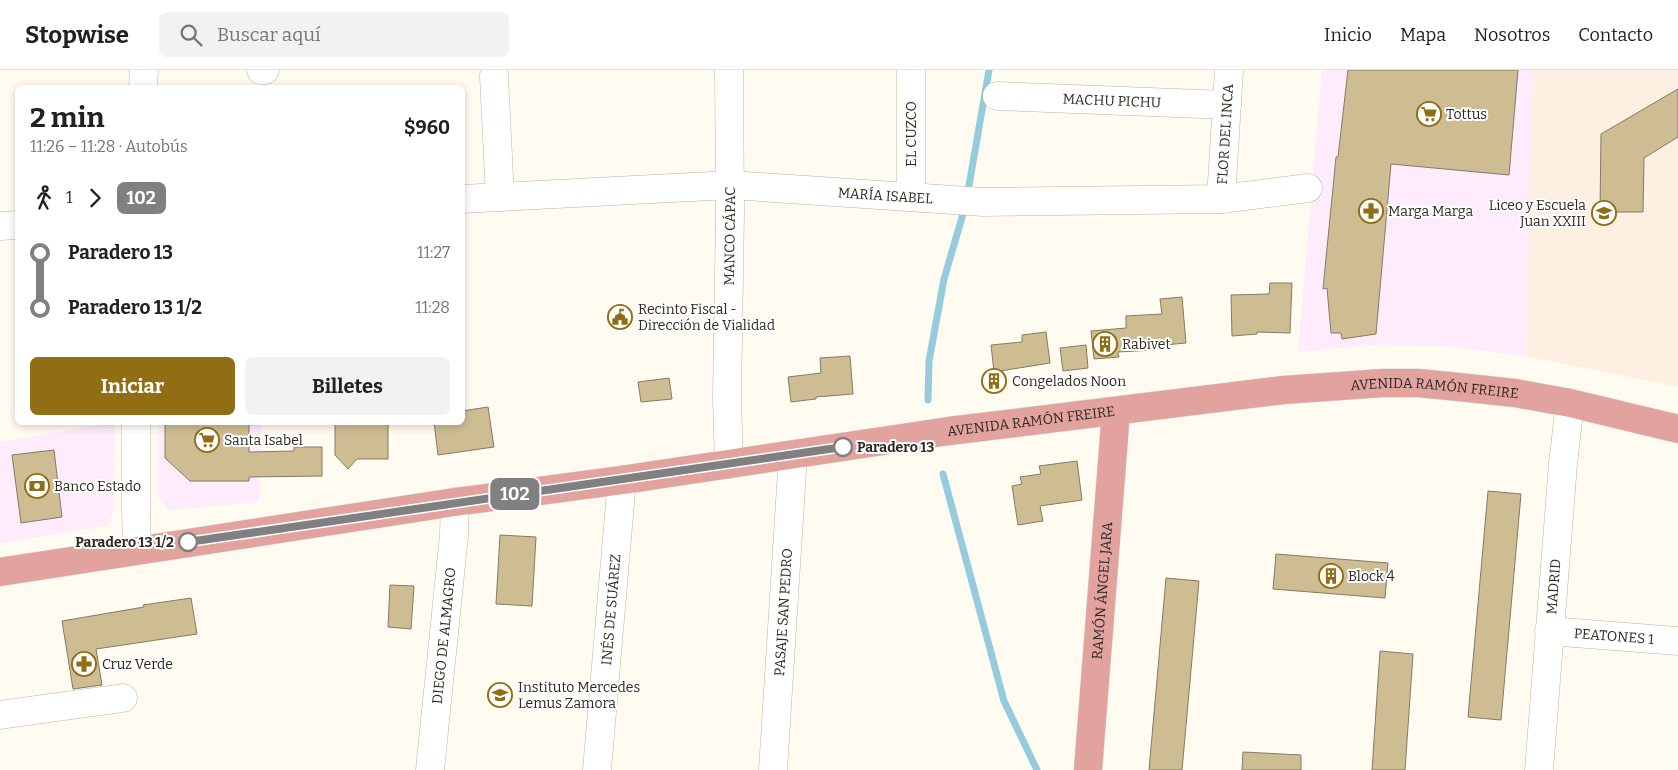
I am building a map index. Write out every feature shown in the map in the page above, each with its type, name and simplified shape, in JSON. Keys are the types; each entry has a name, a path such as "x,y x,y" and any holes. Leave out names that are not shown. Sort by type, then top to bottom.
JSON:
{"main road":[{"name":"AVENIDA RAMÓN FREIRE","path":"0,572 455,502 622,480 949,432 1284,390 1383,383 1418,383 1449,386 1514,393 1570,403 1678,429"},
{"name":"RAMÓN ÁNGEL JARA","path":"1088,770 1116,411"}],"street":[{"path":"143,85 144,70"},
{"name":"MANCO CÁPAC","path":"729,70 730,184 727,399 729,464"},
{"name":"EL CUZCO","path":"911,70 911,197"},
{"name":"FLOR DEL INCA","path":"1221,199 1229,70"},
{"path":"494,76 500,197"},
{"name":"MACHU PICHU","path":"998,96 1227,105"},
{"name":"MARÍA ISABEL","path":"465,200 730,184 983,202 1221,199 1308,188"},
{"path":"0,226 15,225"},
{"name":"MADRID","path":"1539,770 1563,464 1570,403"},
{"path":"136,425 137,550"},
{"name":"PASAJE SAN PEDRO","path":"773,770 793,455"},
{"name":"INÉS DE SUÁREZ","path":"597,770 622,480"},
{"name":"DIEGO DE ALMAGRO","path":"430,770 454,535 455,502"},
{"name":"PEATONES 1","path":"1549,631 1678,641"},
{"path":"0,715 123,698"}],"shaded area":[{"path":"1322,70 1533,70 1526,356 1441,346 1367,345 1298,352"},
{"name":"Liceo y Escuela Juan XXIII","path":"1533,70 1678,70 1678,387 1526,356"},
{"path":"99,425 115,425 113,514 106,526 0,543 0,442"},
{"path":"158,425 261,425 259,502 169,510 158,497"}],"building":[{"name":"Tottus","path":"1348,70 1518,70 1509,175 1391,164 1376,334 1342,339 1341,333 1331,333 1327,288 1323,289 1336,157 1338,157"},
{"path":"1678,89 1678,137 1644,158 1643,212 1600,212 1601,134"},
{"path":"1270,283 1292,283 1290,333 1257,332 1257,334 1232,336 1231,295 1269,294"},
{"path":"1182,297 1186,343 1153,346 1154,350 1118,352 1119,357 1094,359 1091,331 1126,328 1126,316 1162,314 1160,299"},
{"path":"1046,332 1050,363 994,372 991,345 1022,342 1022,335"},
{"path":"1086,345 1088,368 1063,371 1060,348"},
{"path":"850,356 853,394 816,397 816,399 791,402 788,377 821,373 820,358"},
{"path":"669,378 672,399 641,402 638,382"},
{"path":"488,407 494,447 438,455 434,425 465,425 465,411"},
{"name":"Santa Isabel","path":"165,425 249,425 249,452 294,451 294,447 322,447 322,476 249,477 249,481 190,481 165,458"},
{"path":"335,425 388,425 388,459 357,459 348,469 335,455"},
{"name":"Banco Estado","path":"54,450 62,517 21,523 12,455"},
{"path":"1077,461 1082,500 1040,506 1043,521 1018,525 1012,486 1022,484 1020,477 1041,474 1039,466"},
{"path":"1488,491 1521,494 1501,720 1468,717"},
{"path":"500,535 536,537 532,606 496,604"},
{"name":"Block 4","path":"1276,554 1388,563 1385,598 1273,589"},
{"path":"1166,578 1199,581 1182,770 1149,770"},
{"path":"390,585 414,586 411,629 388,627"},
{"path":"191,598 197,634 96,649 102,685 73,689 62,621 144,607 143,605"},
{"path":"1380,651 1413,654 1405,770 1372,770"},
{"path":"1243,752 1301,755 1301,770 1242,770"}],"waterway":[{"path":"967,197 989,70"},
{"path":"928,400 929,361 944,279 965,207"},
{"path":"943,474 1004,701 1037,770"}],"bus line":[{"name":"102","path":"188,542 843,447"}],"place":[{"name":"Tottus","path":"1429,114"},
{"name":"Marga Marga","path":"1371,211"},
{"name":"Liceo y Escuela Juan XXIII","path":"1604,213"},
{"name":"Recinto Fiscal - Dirección de Vialidad","path":"620,317"},
{"name":"Rabivet","path":"1105,344"},
{"name":"Congelados Noon","path":"994,381"},
{"name":"Santa Isabel","path":"207,440"},
{"name":"Paradero 13","path":"843,447"},
{"name":"Banco Estado","path":"37,486"},
{"name":"Paradero 13 1/2","path":"188,542"},
{"name":"Block 4","path":"1331,576"},
{"name":"Cruz Verde","path":"84,664"},
{"name":"Instituto Mercedes Lemus Zamora","path":"500,695"}]}
